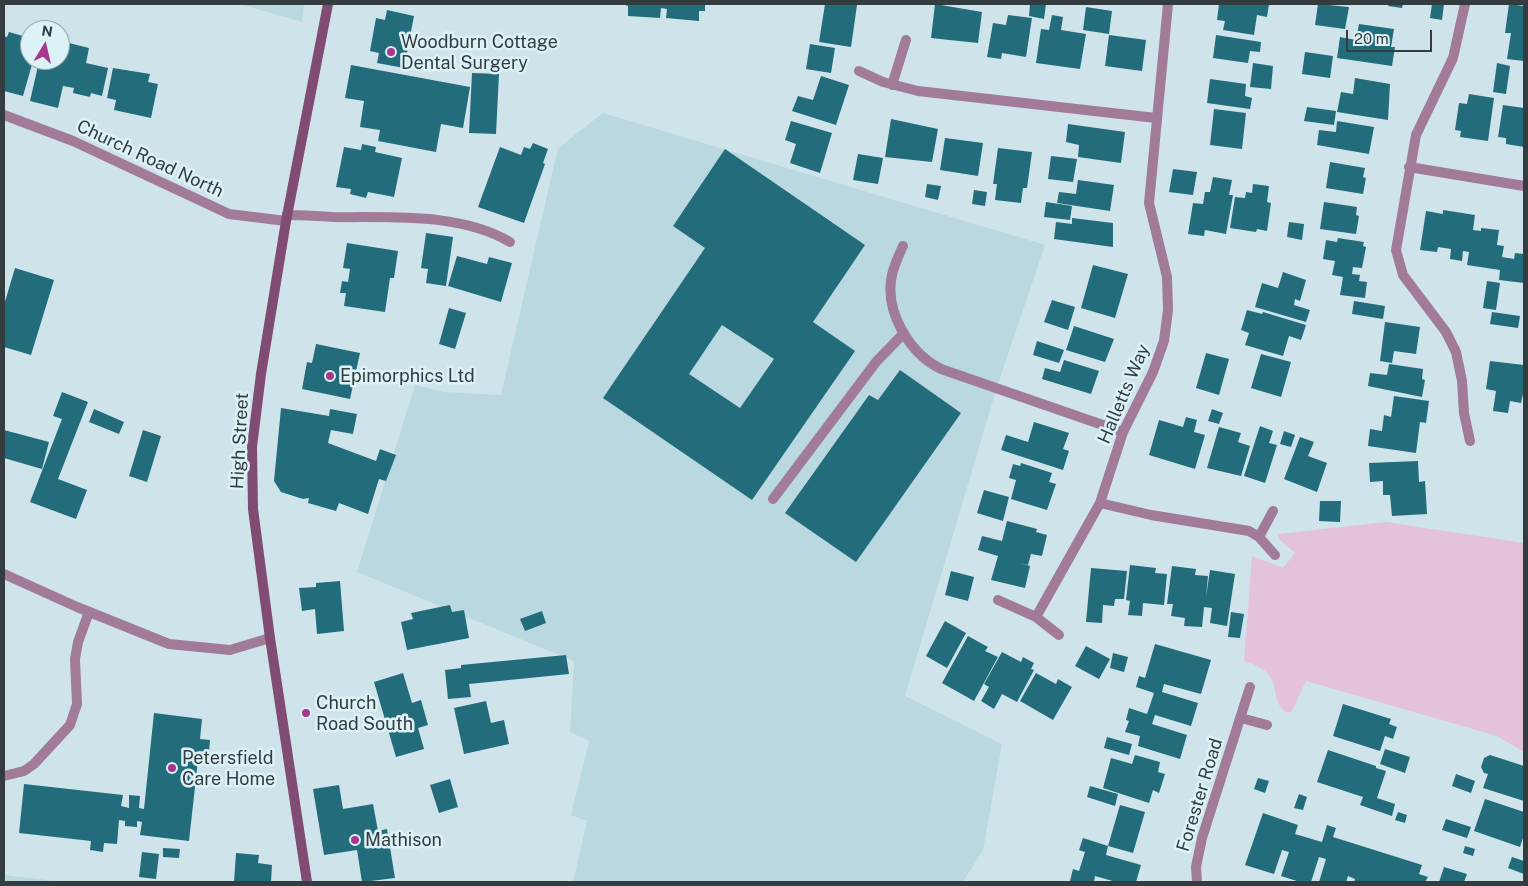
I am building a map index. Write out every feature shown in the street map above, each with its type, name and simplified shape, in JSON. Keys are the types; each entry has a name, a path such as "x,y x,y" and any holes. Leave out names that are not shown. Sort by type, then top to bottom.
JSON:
{"main road":[{"name":"High Street","path":"307,882 270,638 253,509 252,447 261,374 286,218 328,4"}],"street":[{"name":"Halletts Way","path":"1036,617 1100,503 1123,432 1161,354 1167,319 1167,277 1148,203 1168,4"},
{"path":"1465,4 1453,58 1416,135 1397,237 1397,260 1412,290 1442,326 1453,345 1460,366 1464,413 1470,441"},
{"path":"892,85 906,40"},
{"path":"859,71 892,85 946,96 1156,118"},
{"name":"Church Road North","path":"4,115 73,141 229,214 286,218 438,222 480,229 496,234 510,242"},
{"path":"1409,167 1524,186"},
{"path":"903,246 892,275 890,293 894,313 904,332 925,359 941,369 1123,432"},
{"path":"773,499 876,362 904,332"},
{"path":"1100,503 1151,516 1240,528 1250,531 1259,537 1275,554"},
{"path":"1259,537 1273,511"},
{"path":"4,574 89,612 169,644 230,650 270,638"},
{"path":"998,600 1036,617 1059,635"},
{"path":"4,776 24,770 34,764 70,725 77,704 75,659 78,642 89,612"},
{"name":"Forester Road","path":"1197,882 1197,859 1202,838 1250,687"},
{"path":"1240,718 1266,726"}],"shaded area":[{"path":"240,4 304,4 302,22"},
{"path":"603,113 1045,245 997,387 905,696 1002,744 983,850 963,882 573,882 587,821 571,815 589,741 570,732 574,661 357,572 415,385 444,392 501,395 558,148"},
{"path":"1386,522 1524,543 1524,752 1497,736 1306,681 1292,711 1288,713 1277,701 1272,679 1267,673 1258,666 1244,661 1252,556 1283,568 1295,553 1278,538 1279,534"},
{"path":"4,875 47,880 69,882 4,882"}],"building":[{"path":"623,4 705,4 705,11 699,11 699,21 666,18 667,9 661,8 660,18 628,16 628,6"},
{"path":"825,4 857,5 851,47 819,42"},
{"path":"935,4 982,12 978,43 931,38"},
{"path":"1030,4 1046,4 1044,19 1029,16"},
{"path":"1219,4 1269,4 1267,17 1257,15 1254,35 1223,30 1225,21 1217,20"},
{"path":"1318,4 1349,7 1345,29 1315,25"},
{"path":"1389,4 1403,4 1402,8 1388,6"},
{"path":"1432,4 1444,4 1442,20 1430,18"},
{"path":"1509,4 1524,6 1524,61 1507,59 1511,33 1505,33"},
{"path":"1086,7 1112,11 1109,34 1083,30"},
{"path":"387,10 414,16 404,68 377,63 379,53 370,51 376,18 385,20"},
{"path":"1008,15 1032,18 1026,57 1002,53 1001,59 987,57 993,23 1006,25"},
{"path":"1052,15 1063,17 1061,30 1086,34 1080,69 1036,63 1041,29 1049,30"},
{"path":"1359,24 1394,29 1391,47 1395,47 1392,66 1337,58 1340,37 1356,40"},
{"path":"9,32 20,35 20,70 30,70 23,96 4,91 4,36 7,37"},
{"path":"1109,35 1146,40 1142,71 1105,66"},
{"path":"1216,35 1261,42 1260,52 1250,51 1248,63 1213,58"},
{"path":"70,43 89,48 86,63 108,68 102,96 91,93 90,97 73,93 74,88 63,86 58,108 30,101 37,70 70,70"},
{"path":"810,44 835,48 831,73 806,69"},
{"path":"1305,52 1333,56 1330,78 1302,74"},
{"path":"1253,63 1273,66 1271,89 1250,87"},
{"path":"1497,63 1510,66 1506,94 1493,92"},
{"path":"351,65 470,87 463,128 441,124 436,152 378,141 380,130 360,127 364,101 345,98"},
{"path":"113,68 150,74 148,82 158,84 151,118 114,110 116,100 107,98"},
{"path":"472,73 499,74 496,134 469,133"},
{"path":"821,76 849,85 836,125 792,111 798,96 813,100"},
{"path":"1355,78 1390,84 1388,120 1337,112 1341,92 1353,94"},
{"path":"1210,79 1246,84 1245,96 1252,98 1250,109 1207,103"},
{"path":"1469,94 1494,98 1488,141 1460,137 1461,131 1455,130 1459,103 1467,104"},
{"path":"1503,105 1524,108 1524,147 1506,144 1506,138 1498,137"},
{"path":"1307,107 1336,111 1334,125 1304,121"},
{"path":"1214,109 1246,113 1242,149 1210,145"},
{"path":"891,119 938,129 932,162 885,157"},
{"path":"791,121 832,133 820,173 790,163 796,144 785,140"},
{"path":"1337,121 1374,127 1369,154 1317,145 1319,130 1336,132"},
{"path":"1068,124 1125,132 1121,163 1078,157 1079,145 1066,142"},
{"path":"945,138 983,143 978,176 940,170"},
{"path":"533,143 548,149 543,163 545,164 524,223 478,207 500,147 521,155 524,147 530,149"},
{"path":"362,144 376,147 375,152 402,158 394,197 368,192 366,198 350,194 351,189 336,187 344,147 361,150"},
{"path":"998,148 1032,152 1027,188 1023,188 1021,203 995,200 997,184 993,184"},
{"path":"725,149 865,245 813,322 855,351 752,500 603,398 705,248 673,226","holes":["722,325 774,359 740,408 689,374"]},
{"path":"858,154 883,158 878,184 853,180"},
{"path":"1051,156 1077,159 1073,182 1048,179"},
{"path":"1330,162 1365,168 1363,177 1366,178 1363,194 1326,188"},
{"path":"1173,169 1197,172 1193,195 1169,192"},
{"path":"1213,177 1232,180 1229,195 1233,195 1226,234 1205,230 1204,236 1188,234 1193,203 1203,204 1205,192 1210,192"},
{"path":"1078,180 1114,185 1110,211 1057,203 1059,192 1076,194"},
{"path":"927,184 941,186 938,200 925,197"},
{"path":"1253,184 1269,186 1267,202 1271,203 1267,231 1257,229 1256,232 1230,228 1235,197 1245,198 1246,192 1252,193"},
{"path":"974,190 987,192 985,206 972,204"},
{"path":"1046,202 1072,206 1070,220 1044,217"},
{"path":"1324,202 1357,207 1356,215 1359,216 1356,234 1320,229"},
{"path":"1443,210 1475,215 1473,230 1481,231 1481,228 1499,230 1497,245 1504,246 1502,257 1514,259 1515,253 1524,254 1524,283 1499,280 1500,270 1467,265 1469,252 1463,251 1462,261 1450,259 1451,249 1438,247 1437,252 1420,250 1426,211 1443,214"},
{"path":"1072,218 1113,223 1113,247 1054,239 1056,222 1072,224"},
{"path":"1289,222 1304,224 1302,240 1287,237"},
{"path":"426,233 453,237 446,286 426,283 428,269 421,268"},
{"path":"1338,238 1364,242 1363,246 1366,247 1362,268 1353,267 1352,274 1360,275 1359,281 1367,282 1365,298 1340,295 1343,277 1332,275 1335,261 1323,259 1326,240 1337,242"},
{"path":"347,243 398,251 394,278 390,278 385,312 344,306 346,293 340,293 342,281 348,282 350,269 343,268"},
{"path":"457,256 487,264 489,257 512,263 501,302 448,286"},
{"path":"1093,265 1128,274 1115,318 1081,308"},
{"path":"15,268 54,280 31,355 4,347 4,305"},
{"path":"1283,272 1306,280 1300,301 1295,299 1294,305 1310,310 1306,322 1255,307 1262,283 1278,288"},
{"path":"1487,281 1500,283 1496,310 1483,308"},
{"path":"1052,300 1075,307 1068,330 1044,322"},
{"path":"1354,301 1385,306 1383,319 1352,314"},
{"path":"449,308 466,313 455,349 439,344"},
{"path":"1247,310 1262,314 1263,312 1306,325 1301,340 1289,336 1283,356 1245,345 1249,333 1241,330"},
{"path":"1492,312 1520,316 1518,328 1490,324"},
{"path":"1385,322 1420,327 1416,354 1394,351 1392,363 1380,361"},
{"path":"1074,326 1114,339 1105,362 1066,350"},
{"path":"1037,341 1064,350 1059,363 1033,355"},
{"name":"Epimorphics Ltd","path":"316,344 360,353 350,399 302,389 307,362 312,363"},
{"path":"1206,353 1229,359 1219,395 1196,388"},
{"path":"1261,354 1291,362 1281,397 1251,388"},
{"path":"1064,360 1099,371 1091,394 1042,379 1045,368 1060,372"},
{"path":"1490,361 1524,365 1524,389 1521,403 1510,401 1508,413 1493,411 1496,391 1486,389"},
{"path":"1389,364 1423,369 1422,379 1425,380 1422,397 1368,386 1370,373 1387,375"},
{"path":"900,370 961,413 856,562 785,513 869,395 878,400"},
{"path":"62,392 88,402 58,479 87,490 76,519 30,502 62,419 53,416"},
{"path":"1394,396 1429,401 1426,423 1420,422 1416,453 1368,446 1370,429 1382,431 1384,415 1391,417"},
{"path":"281,408 329,416 330,409 357,414 353,434 331,430 328,443 376,461 380,449 396,455 386,481 379,479 368,514 339,503 336,511 308,503 309,498 303,499 281,492 274,481"},
{"path":"94,409 124,422 119,434 89,422"},
{"path":"1212,409 1223,413 1219,424 1208,421"},
{"path":"1186,417 1197,420 1194,432 1205,435 1195,469 1149,455 1159,420 1183,427"},
{"path":"1034,422 1069,433 1063,449 1069,451 1063,470 1001,450 1006,435 1028,442"},
{"path":"1260,426 1273,431 1269,443 1277,445 1265,483 1244,476"},
{"path":"1219,427 1241,433 1238,442 1250,446 1241,476 1207,468"},
{"path":"4,430 49,442 42,469 4,458"},
{"path":"143,430 161,436 147,482 129,476"},
{"path":"1284,431 1295,435 1291,447 1280,444"},
{"path":"1300,437 1314,442 1308,456 1327,463 1317,492 1284,479"},
{"path":"1418,461 1419,482 1425,481 1427,514 1392,516 1390,495 1383,495 1383,481 1370,482 1369,463"},
{"path":"1021,463 1052,473 1049,482 1056,484 1047,510 1011,499 1016,480 1009,478 1013,464 1020,466"},
{"path":"984,490 1009,497 1003,521 977,513"},
{"path":"1320,501 1341,501 1340,522 1319,521"},
{"path":"1007,521 1037,529 1036,532 1047,535 1042,556 1031,554 1028,565 1019,563 1030,566 1025,588 991,580 998,556 978,550 982,536 1002,541"},
{"path":"1130,565 1156,568 1155,573 1167,574 1164,605 1143,603 1142,616 1128,615 1130,601 1126,600"},
{"path":"1172,566 1196,569 1195,575 1208,576 1206,597 1210,570 1235,574 1227,626 1210,623 1212,608 1204,607 1202,627 1184,626 1185,618 1171,616 1173,604 1167,604"},
{"path":"1091,568 1127,571 1124,599 1115,599 1114,606 1103,605 1102,623 1086,622"},
{"path":"951,571 974,577 968,601 945,595"},
{"path":"340,581 344,631 317,634 315,609 302,611 299,588 316,587 316,583"},
{"path":"450,605 452,612 464,610 469,638 407,650 401,622 413,619 411,613"},
{"path":"542,611 546,623 525,631 520,619"},
{"path":"1231,612 1244,614 1240,638 1228,637"},
{"path":"945,621 966,633 947,668 926,656"},
{"path":"968,636 988,647 985,651 998,657 974,701 942,683"},
{"path":"1155,644 1211,660 1201,694 1164,684 1162,692 1198,703 1191,726 1155,715 1152,724 1187,735 1180,759 1138,746 1140,736 1125,732 1129,721 1126,720 1129,708 1147,714 1154,693 1136,687 1139,676 1145,678"},
{"path":"1086,646 1110,659 1099,679 1075,666"},
{"path":"1002,652 1021,662 1023,657 1034,663 1031,669 1034,670 1017,702 1002,694 994,709 981,701 989,687 984,684"},
{"path":"1113,653 1128,657 1124,672 1110,668"},
{"path":"566,655 569,674 469,684 471,697 448,699 445,670 461,668 461,665"},
{"path":"403,673 412,703 421,700 428,725 418,728 424,749 396,757 374,682"},
{"path":"1036,673 1056,684 1058,679 1072,687 1053,720 1020,701"},
{"path":"486,701 491,723 504,720 509,744 464,754 454,708"},
{"path":"1343,704 1391,719 1389,724 1397,727 1393,739 1385,736 1380,751 1333,736"},
{"name":"Petersfield Care Home","path":"154,713 202,719 200,739 210,740 209,752 199,751 189,841 140,835 142,822 137,821 137,827 125,826 125,821 119,820 117,844 104,843 103,852 90,850 91,841 19,833 24,784 123,795 121,806 129,808 129,795 140,796 139,808 144,809"},
{"path":"1107,737 1132,744 1129,755 1104,748"},
{"path":"1385,749 1410,757 1405,773 1380,764"},
{"path":"1328,750 1386,771 1377,798 1395,804 1392,816 1360,805 1363,797 1317,782"},
{"path":"1135,755 1160,762 1158,772 1165,774 1159,793 1153,790 1149,803 1103,788 1111,758 1132,764"},
{"path":"1490,755 1524,766 1524,801 1483,788 1488,774 1484,773 1481,767 1484,758"},
{"path":"1456,774 1475,781 1471,793 1452,786"},
{"path":"1258,778 1269,781 1265,793 1254,789"},
{"path":"450,779 458,807 439,813 430,785"},
{"name":"Mathison","path":"339,785 343,809 373,804 378,831 387,829 395,878 362,882 357,850 324,855 313,789"},
{"path":"1090,786 1118,794 1115,806 1087,797"},
{"path":"1299,794 1307,797 1303,810 1294,808"},
{"path":"1485,799 1524,812 1524,835 1520,847 1474,831"},
{"path":"1120,805 1145,812 1133,853 1108,846"},
{"path":"1398,812 1407,815 1405,823 1395,820"},
{"path":"1263,813 1298,825 1295,834 1322,842 1327,825 1336,828 1333,837 1422,865 1419,874 1428,877 1425,882 1354,882 1355,879 1348,876 1346,882 1319,882 1326,859 1319,857 1311,882 1300,882 1281,876 1289,852 1282,850 1274,874 1245,865"},
{"path":"1446,819 1471,827 1467,838 1442,830"},
{"path":"1083,838 1108,846 1106,855 1141,865 1136,882 1116,882 1095,876 1094,882 1070,881 1073,869 1079,871 1085,852 1079,850"},
{"path":"1465,846 1475,849 1473,856 1463,853"},
{"path":"163,848 180,849 179,858 163,857"},
{"path":"142,852 159,854 156,879 139,877"},
{"path":"236,853 259,855 258,863 272,865 271,882 234,882"},
{"path":"1512,857 1524,861 1524,874 1508,868"},
{"path":"1444,867 1467,874 1464,882 1439,882"}],"place":[{"name":"Woodburn Cottage Dental Surgery","path":"391,52"},
{"name":"Epimorphics Ltd","path":"330,376"},
{"name":"Church Road South","path":"306,713"},
{"name":"Petersfield Care Home","path":"172,768"},
{"name":"Mathison","path":"355,840"}]}
